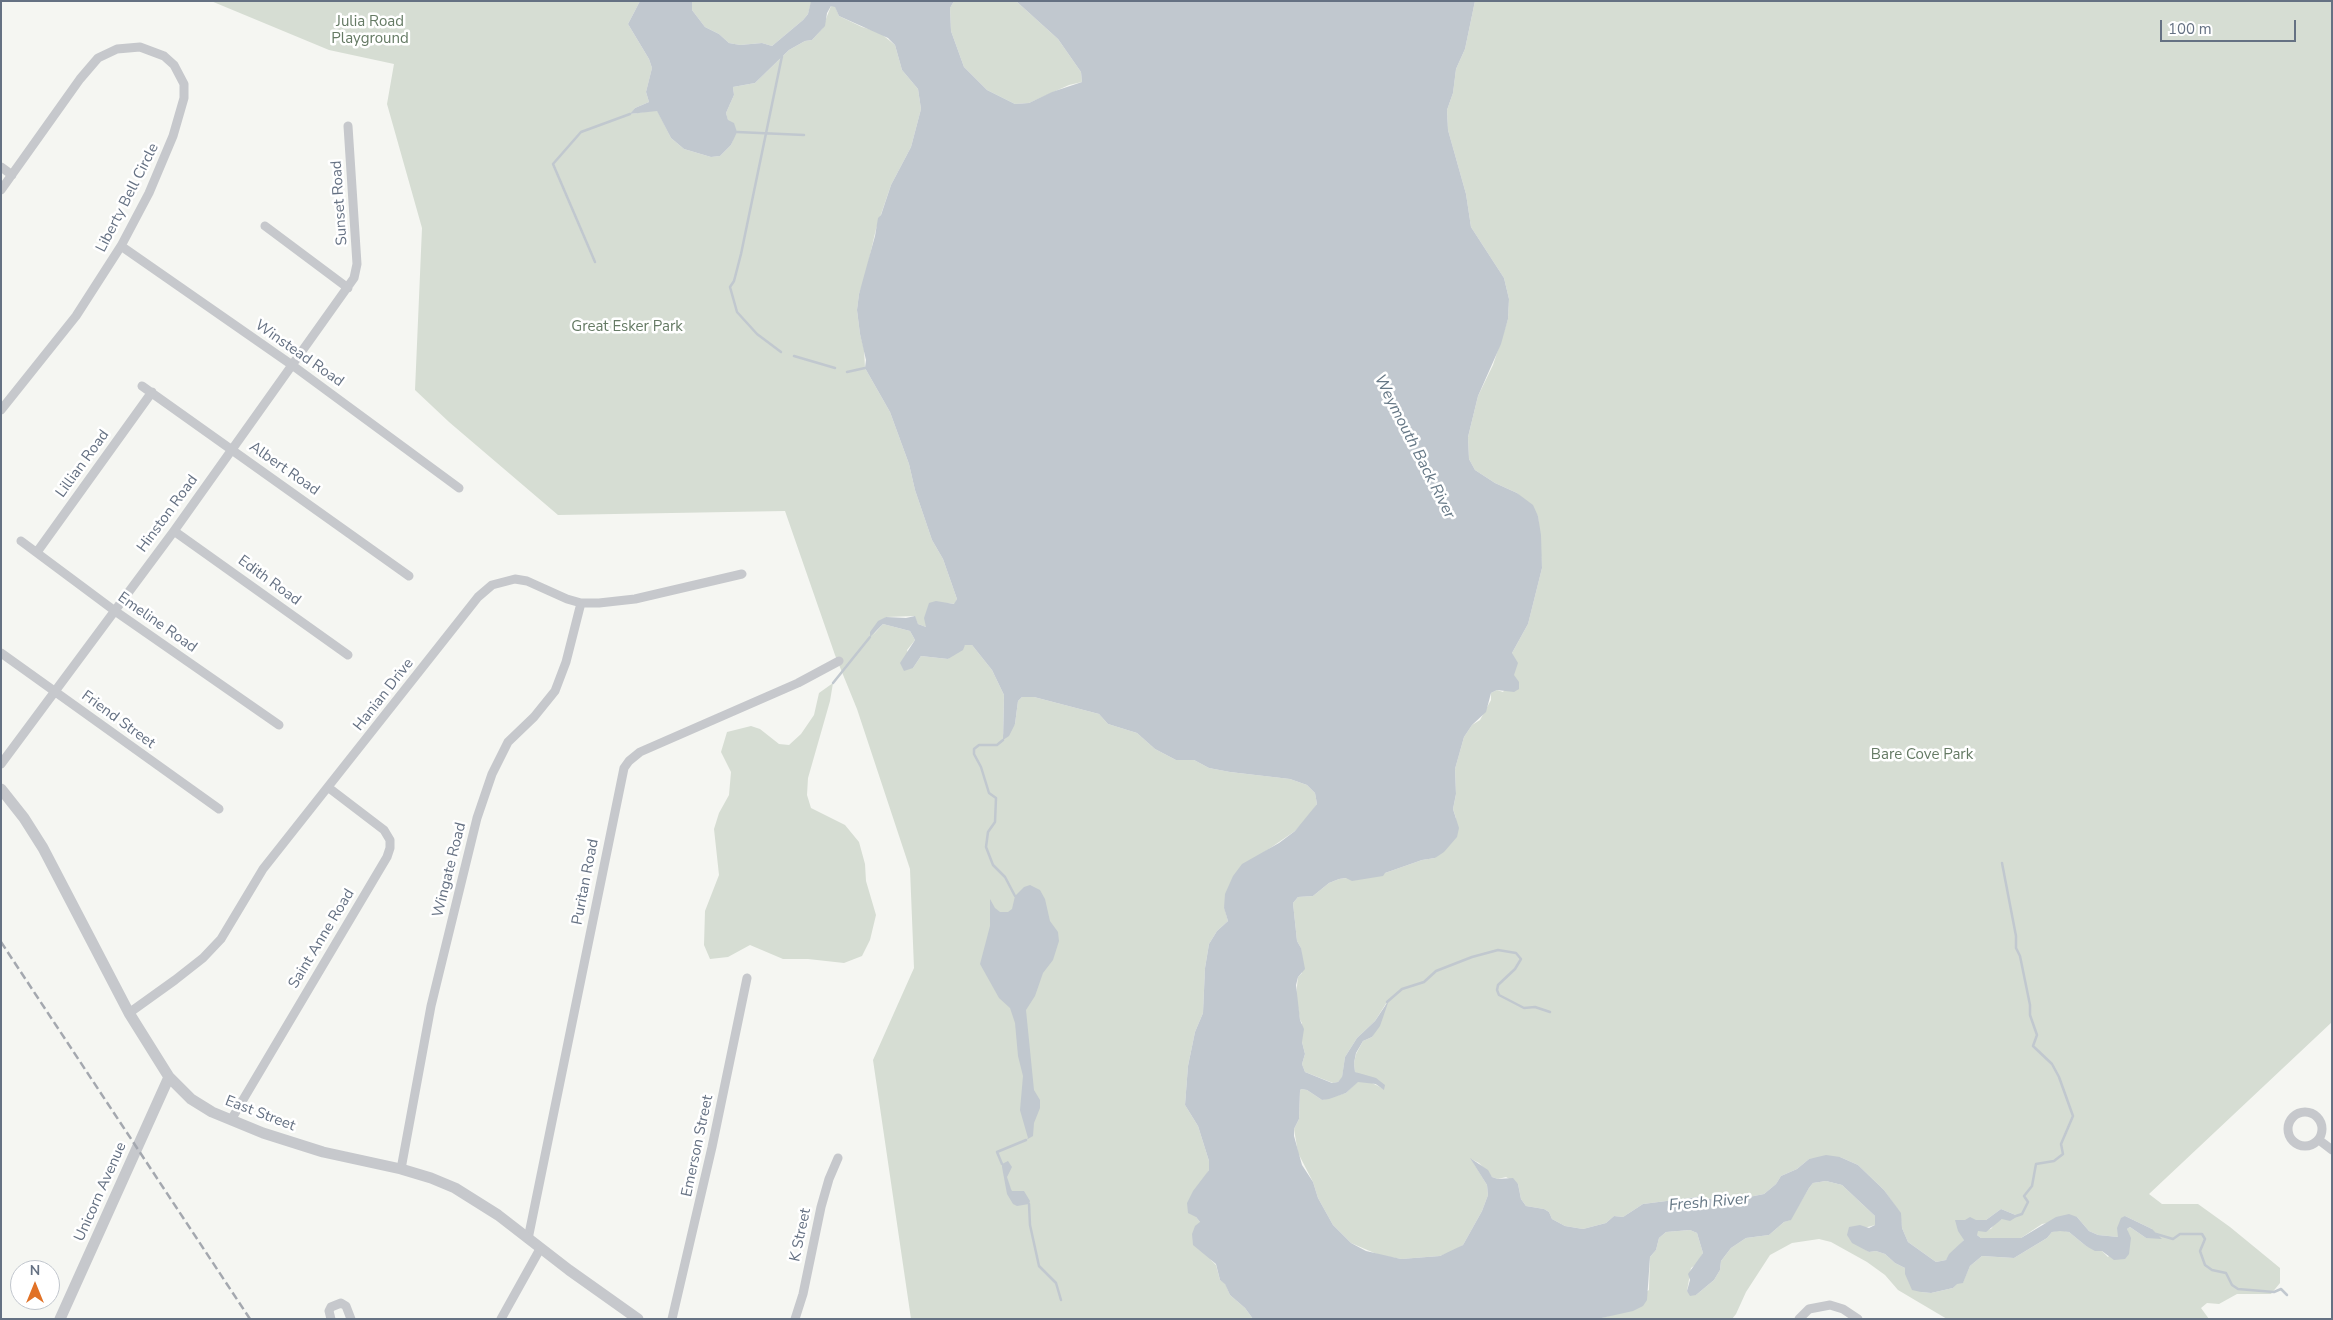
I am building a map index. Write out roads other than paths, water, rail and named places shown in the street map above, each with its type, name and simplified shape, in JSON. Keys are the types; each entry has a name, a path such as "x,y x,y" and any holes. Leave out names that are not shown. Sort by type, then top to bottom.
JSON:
{"street":[{"name":"Liberty Bell Circle","path":"1,190 80,79 98,58 108,52 140,47 164,56 174,65 184,84 181,113 160,170 121,246 76,316 1,410"},
{"name":"Sunset Road","path":"348,126 357,264 354,278"},
{"path":"1,167 12,175"},
{"path":"265,226 348,288"},
{"name":"Winstead Road","path":"121,246 292,365 459,488"},
{"name":"Hinston Road","path":"1,764 174,531 354,278"},
{"name":"Albert Road","path":"142,386 409,576"},
{"name":"Lillian Road","path":"37,552 152,392"},
{"name":"Edith Road","path":"174,531 348,655"},
{"name":"Emeline Road","path":"21,541 115,611 279,725"},
{"name":"Hanian Drive","path":"129,1013 182,975 221,939 230,927 243,899 259,876 478,598 492,585 515,579 527,581 567,600 581,603 634,599 742,574"},
{"name":"Wingate Road","path":"401,1169 431,1006 477,818 492,774 508,742 534,717 555,691 566,662 581,603"},
{"name":"Friend Street","path":"1,652 219,809"},
{"name":"Puritan Road","path":"528,1240 624,768 640,752 798,683 839,661"},
{"name":"Saint Anne Road","path":"231,1120 387,857 390,848 390,840 384,830 329,788"},
{"name":"East Street","path":"1,789 24,818 43,848 129,1013 168,1077 191,1099 212,1112 263,1133 323,1152 401,1169 455,1188 498,1216 528,1240 638,1319"},
{"name":"Emerson Street","path":"672,1319 712,1147 747,978"},
{"name":"Unicorn Avenue","path":"60,1319 168,1077"},
{"path":"2319,1140 2332,1150"},
{"name":"K Street","path":"795,1319 803,1294 821,1207 829,1179 838,1158"},
{"path":"501,1319 540,1248"},
{"path":"331,1319 329,1312 331,1307 341,1303 346,1306 351,1319"},
{"path":"1798,1319 1809,1309 1830,1305 1843,1309 1858,1319"}],"water":[{"name":"Weymouth Back River","path":"640,1 692,1 692,10 705,27 719,34 729,43 740,45 762,43 772,46 803,20 808,14 811,1 954,1 950,8 951,31 964,67 987,90 1015,104 1029,103 1052,92 1082,82 1081,72 1058,39 1016,1 1475,1 1465,49 1456,69 1453,93 1447,110 1448,130 1466,194 1471,227 1504,278 1509,299 1508,319 1501,344 1478,396 1468,437 1469,459 1475,470 1495,483 1517,493 1533,505 1538,516 1541,535 1542,568 1528,624 1512,653 1518,663 1514,675 1519,682 1519,689 1514,692 1497,690 1491,693 1486,712 1472,725 1464,737 1455,769 1456,794 1453,809 1459,828 1457,837 1444,852 1435,858 1422,860 1385,873 1383,876 1352,881 1346,878 1339,879 1329,883 1313,896 1298,897 1293,903 1297,941 1301,948 1305,969 1298,977 1296,985 1300,1020 1304,1029 1302,1042 1305,1054 1302,1064 1305,1072 1332,1083 1338,1082 1342,1077 1345,1057 1357,1038 1375,1021 1389,1000 1380,1026 1372,1037 1363,1041 1356,1053 1354,1063 1355,1072 1376,1078 1385,1085 1384,1090 1376,1084 1358,1082 1346,1093 1322,1100 1307,1090 1301,1089 1300,1091 1299,1119 1294,1129 1294,1136 1302,1165 1313,1182 1318,1198 1333,1225 1351,1243 1366,1251 1401,1259 1440,1256 1463,1245 1482,1211 1488,1195 1487,1185 1470,1158 1488,1170 1492,1177 1498,1179 1513,1178 1518,1184 1521,1199 1526,1206 1544,1209 1549,1212 1552,1219 1565,1226 1583,1229 1606,1223 1614,1216 1623,1217 1643,1204 1698,1197 1718,1200 1735,1199 1741,1195 1749,1197 1764,1194 1776,1184 1781,1176 1797,1169 1809,1159 1826,1155 1840,1157 1858,1165 1884,1190 1901,1213 1902,1228 1908,1242 1936,1262 1946,1260 1949,1254 1964,1240 1958,1231 1955,1220 1965,1220 1970,1217 1976,1220 1986,1220 2001,1209 2018,1216 2010,1221 2002,1219 1986,1232 1978,1231 1977,1235 1981,1238 2021,1238 2056,1217 2069,1214 2077,1217 2089,1231 2098,1235 2118,1237 2117,1228 2121,1218 2125,1216 2152,1229 2162,1239 2146,1238 2130,1227 2127,1229 2131,1238 2129,1254 2125,1259 2114,1260 2102,1251 2095,1251 2086,1246 2069,1232 2052,1232 2047,1238 2014,1258 1982,1256 1970,1266 1963,1283 1957,1284 1953,1288 1931,1293 1921,1292 1912,1290 1905,1274 1905,1268 1895,1263 1885,1254 1876,1251 1869,1252 1852,1243 1847,1235 1849,1227 1860,1225 1869,1228 1875,1225 1875,1216 1842,1185 1826,1181 1813,1183 1791,1220 1784,1222 1769,1235 1746,1238 1731,1248 1721,1261 1720,1270 1714,1280 1696,1295 1690,1296 1687,1291 1690,1280 1688,1274 1703,1253 1697,1233 1690,1230 1666,1232 1659,1238 1656,1250 1650,1257 1647,1300 1643,1306 1633,1311 1597,1319 1253,1319 1245,1308 1230,1295 1225,1284 1220,1280 1216,1264 1193,1245 1192,1234 1195,1226 1200,1222 1196,1217 1188,1213 1187,1203 1193,1191 1209,1170 1209,1161 1198,1126 1185,1105 1188,1066 1195,1032 1203,1013 1205,968 1209,944 1217,931 1228,921 1224,908 1225,894 1233,876 1242,864 1279,843 1295,831 1317,804 1315,793 1307,785 1290,779 1209,768 1194,760 1176,760 1155,749 1137,733 1108,724 1099,714 1034,697 1022,697 1018,701 1015,724 1009,736 1003,740 1004,695 992,670 972,645 965,645 963,650 948,659 921,656 913,668 904,671 900,663 915,640 910,631 883,624 870,637 870,632 878,621 886,617 906,618 915,616 918,624 926,627 924,618 929,603 936,601 954,604 957,599 943,559 932,540 915,490 909,464 890,412 865,368 866,360 857,310 859,294 878,218 881,215 891,185 911,147 921,109 918,89 902,70 895,45 888,38 839,16 835,7 831,6 827,13 825,26 812,40 805,41 789,50 755,83 733,87 734,95 726,113 728,120 734,123 737,132 731,145 720,156 711,157 684,149 671,138 657,111 630,114 635,108 649,102 646,92 652,68 649,59 628,24"},
{"path":"1030,885 1040,890 1045,899 1050,921 1058,932 1059,941 1053,960 1043,973 1035,996 1026,1010 1034,1090 1040,1100 1040,1108 1034,1123 1033,1136 1026,1140 1028,1138 1020,1110 1023,1076 1018,1056 1015,1023 1010,1008 999,998 980,964 990,926 990,899 995,908 1000,912 1008,912 1012,909 1015,896 1024,887"},
{"path":"1008,1161 1012,1167 1007,1177 1011,1189 1012,1191 1024,1191 1030,1201 1029,1204 1017,1206 1013,1204 1007,1194 1002,1164"}],"waterway":[{"path":"781,352 757,334 737,312 730,287 734,281 741,254 782,56"},
{"path":"595,262 553,164 581,132 630,114"},
{"path":"737,132 804,135"},
{"path":"794,356 835,368"},
{"path":"847,372 865,368"},
{"path":"833,683 870,637"},
{"path":"1003,740 997,745 979,745 974,749 974,754 981,767 989,793 996,798 995,822 988,832 986,847 993,865 1005,877 1015,896"},
{"path":"2002,863 2016,936 2016,948 2020,956 2030,1005 2030,1015 2037,1035 2033,1046 2052,1064 2059,1077 2073,1116 2061,1144 2063,1154 2054,1161 2036,1164 2032,1186 2024,1196 2028,1202 2022,1214 2016,1216"},
{"path":"1387,1002 1402,989 1424,982 1436,971 1472,957 1498,950 1516,953 1521,959 1515,969 1498,985 1499,995 1524,1008 1535,1007 1550,1012"},
{"path":"1002,1164 997,1152 1026,1140"},
{"path":"1029,1204 1030,1225 1039,1266 1056,1283 1061,1300"},
{"name":"Fresh River","path":"2156,1234 2173,1239 2180,1234 2202,1234 2205,1239 2200,1251 2205,1265 2212,1270 2226,1273 2232,1285 2238,1289 2274,1292 2281,1289 2287,1295"}],"railway":[{"path":"1,942 250,1319"}],"park label":[{"name":"Julia Road Playground","path":"370,30"},
{"name":"Great Esker Park","path":"627,327"},
{"name":"Bare Cove Park","path":"1922,755"}]}
